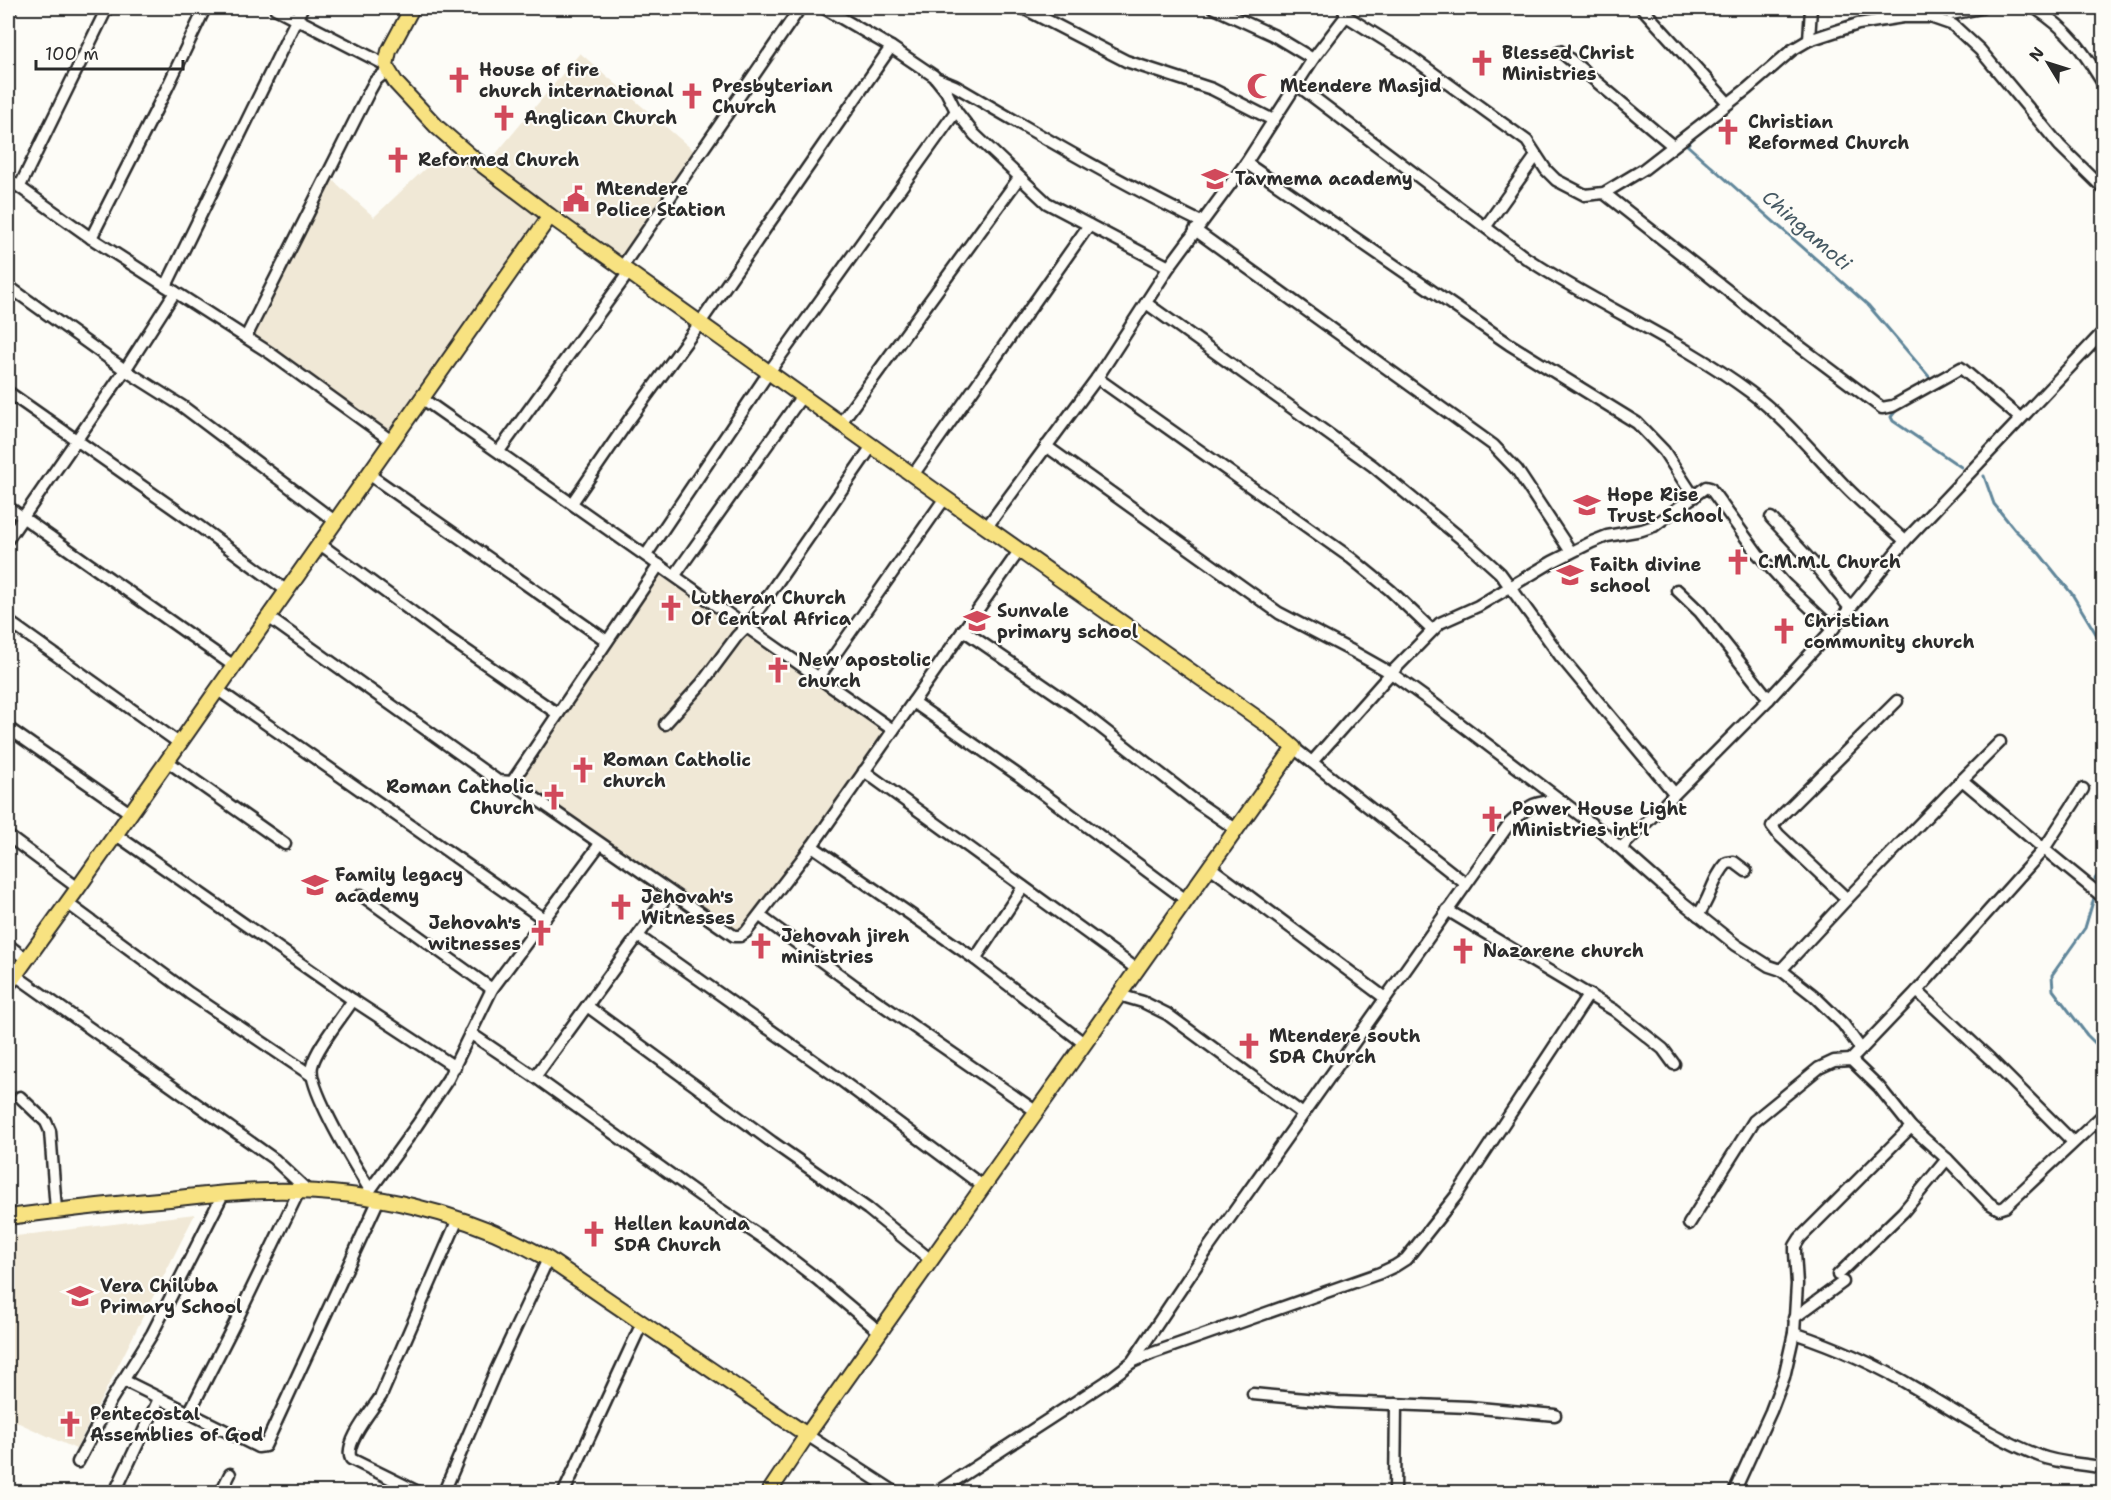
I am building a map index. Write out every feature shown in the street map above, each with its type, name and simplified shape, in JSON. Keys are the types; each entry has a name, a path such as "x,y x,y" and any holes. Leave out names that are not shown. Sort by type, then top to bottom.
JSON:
{"main road":[{"path":"412,8 389,51 387,68 396,83 437,127 473,158 550,216 986,528 1270,727 1294,748 807,1435 769,1492"},
{"path":"11,980 370,475 550,216"},
{"path":"8,1217 56,1210 224,1194 303,1191 372,1195 458,1219 507,1237 548,1258 807,1435"}],"street":[{"path":"8,14 11,8"},
{"path":"20,186 107,8"},
{"path":"91,238 205,8"},
{"path":"246,337 370,90 387,68 299,13 275,8"},
{"path":"499,451 626,270 800,8"},
{"path":"824,8 891,47 938,79 955,86 1053,141 1198,226 1493,445 1517,470 1571,552"},
{"path":"1023,8 1126,61 1212,89 1273,120"},
{"path":"1214,8 1274,35 1313,59"},
{"path":"1642,8 1728,103"},
{"path":"1809,40 1811,8"},
{"path":"1876,8 1883,19"},
{"path":"986,528 1097,378 1169,267 1246,163 1344,12 1407,54 1527,141 1556,180 1585,195 1604,194 1644,169 1792,50 1809,40 1846,27 1883,19 1951,16 1981,8"},
{"path":"2035,8 2052,19 2082,48 2103,85"},
{"path":"8,539 125,370 171,289 299,13"},
{"path":"1951,16 2060,146 2103,189"},
{"path":"572,503 891,47"},
{"path":"1560,51 1673,146"},
{"path":"938,79 950,96 956,111 974,134 1047,203 1169,267"},
{"path":"1296,84 1526,258 1560,280 1671,340 1709,363 1750,393 1794,430 1845,487 1905,541"},
{"path":"645,555 769,372 956,111"},
{"path":"1486,226 1536,156"},
{"path":"1246,163 1509,344 1637,423 1664,451 1694,497"},
{"path":"840,423 1019,178"},
{"path":"8,179 91,238 246,337 393,442"},
{"path":"1604,194 1882,408 1893,406 1961,368 2020,418"},
{"path":"913,475 1089,225"},
{"path":"8,286 125,370 182,406 336,522"},
{"path":"1146,303 1373,466 1500,573 1561,657 1674,793"},
{"path":"1621,848 1769,699 1833,629 1905,541 2103,331"},
{"path":"1097,378 1351,558 1390,590 1432,630"},
{"path":"8,392 287,591"},
{"path":"675,575 802,396"},
{"path":"423,399 893,730"},
{"path":"665,724 702,683 747,626 872,446"},
{"path":"1046,446 1279,613 1391,673 1562,801 1736,945 1768,966 1781,970 1829,1009 1861,1049"},
{"path":"370,475 607,641"},
{"path":"1312,762 1391,673 1440,623 1511,588 1571,552 1607,536 1654,526 1706,487 1710,488 1757,553 1786,585 1833,629"},
{"path":"819,677 945,498"},
{"path":"8,507 234,666"},
{"path":"1771,518 1814,564 1850,608"},
{"path":"320,544 441,633 558,714"},
{"path":"268,617 498,781 512,782 734,936 740,936 760,916 812,846 1019,551"},
{"path":"512,782 659,565"},
{"path":"1677,590 1707,620 1769,699"},
{"path":"8,621 179,743"},
{"path":"963,630 1075,707 1199,804 1237,830"},
{"path":"218,690 544,919"},
{"path":"1847,899 1779,836 1773,826 1897,701"},
{"path":"913,702 1018,775 1186,900"},
{"path":"8,728 130,813"},
{"path":"1781,970 2000,742"},
{"path":"1294,748 1466,884"},
{"path":"167,761 285,844"},
{"path":"864,771 1138,970"},
{"path":"1962,780 2103,898"},
{"path":"1689,1224 1754,1121 1819,1068 1834,1061 1851,1060 1917,991 2044,849 2083,789"},
{"path":"1132,1362 1209,1247 1509,824 1526,809 1541,801 1562,801"},
{"path":"115,834 353,1000 455,1067"},
{"path":"8,836 78,888"},
{"path":"123,1380 258,1447 265,1446 372,1195 455,1067 492,989 600,844"},
{"path":"812,846 975,959 1085,1044"},
{"path":"1698,915 1706,902 1713,881 1727,863 1734,862 1746,871"},
{"path":"1210,867 1385,998"},
{"path":"975,959 1023,887"},
{"path":"535,1077 670,891"},
{"path":"361,895 492,989"},
{"path":"67,903 189,993 311,1075 342,1143 372,1195"},
{"path":"1447,910 1614,1010 1663,1049 1674,1064"},
{"path":"760,916 855,986 1037,1112"},
{"path":"638,936 828,1071 984,1187"},
{"path":"8,945 26,959"},
{"path":"11,980 274,1159 303,1191 189,1413"},
{"path":"1917,991 1990,1059 2073,1142"},
{"path":"938,1492 1106,1382 1132,1362 1380,1273 1406,1259 1456,1196 1589,994"},
{"path":"1119,995 1143,1002 1167,1014 1303,1114"},
{"path":"311,1075 315,1058 353,1000"},
{"path":"587,1006 772,1142 868,1209 932,1261"},
{"path":"470,1033 769,1242 881,1333"},
{"path":"1851,1060 1879,1087 1911,1127 1947,1159 1989,1203 1999,1209 2005,1207 2103,1114"},
{"path":"20,1097 46,1122 50,1131 56,1210"},
{"path":"1734,1492 1771,1412 1784,1377 1794,1333 1797,1284 1795,1246 1800,1238 1911,1127"},
{"path":"1794,1318 1841,1278 1903,1212 1947,1159"},
{"path":"78,1462 123,1380 152,1334 224,1194"},
{"path":"418,1492 399,1489 351,1459 349,1450 368,1413 381,1396 458,1219"},
{"path":"444,1492 496,1370 548,1258"},
{"path":"564,1492 642,1323"},
{"path":"1794,1333 1834,1347 1871,1365 1914,1387 1971,1421 2041,1456 2058,1462 2103,1468"},
{"path":"1253,1394 1298,1399 1470,1407 1556,1415"},
{"path":"115,1492 159,1399"},
{"path":"1395,1492 1396,1404"},
{"path":"807,1435 895,1492"},
{"path":"221,1492 230,1474"}],"shaded area":[{"path":"580,53 694,151 616,266 548,218 389,442 244,335 326,174 374,217 452,143 484,168"},
{"path":"653,565 889,732 737,934 665,900 510,778"},
{"name":"Vera Chiluba Primary School","path":"195,1214 76,1449 8,1418 8,1237"}],"waterway":[{"name":"Chingamoti","path":"1698,133 1687,145 1868,305 1931,379"},
{"name":"Chingamoti","path":"1898,408 1891,417 1893,421 1961,467"},
{"path":"1984,476 1994,504 2015,530 2039,553 2072,594 2104,647"},
{"path":"2095,879 2104,866"},
{"path":"2094,898 2085,928 2052,975 2053,990 2087,1035 2104,1052"}],"place":[{"name":"Blessed Christ Ministries","path":"1482,63"},
{"name":"House of fire church international","path":"459,80"},
{"name":"Mtendere Masjid","path":"1260,86"},
{"name":"Presbyterian Church","path":"692,96"},
{"name":"Anglican Church","path":"504,118"},
{"name":"Christian Reformed Church","path":"1728,132"},
{"name":"Reformed Church","path":"398,160"},
{"name":"Tavmema academy","path":"1215,179"},
{"name":"Mtendere Police Station","path":"576,199"},
{"name":"Hope Rise Trust School","path":"1587,505"},
{"name":"C.M.M.L Church","path":"1738,562"},
{"name":"Faith divine school","path":"1570,575"},
{"name":"Lutheran Church Of Central Africa","path":"671,608"},
{"name":"Sunvale primary school","path":"977,621"},
{"name":"Christian community church","path":"1784,631"},
{"name":"New apostolic church","path":"778,670"},
{"name":"Roman Catholic church","path":"583,770"},
{"name":"Roman Catholic Church","path":"554,797"},
{"name":"Power House Light Ministries int'l","path":"1492,819"},
{"name":"Family legacy academy","path":"315,885"},
{"name":"Jehovah's Witnesses","path":"621,907"},
{"name":"Jehovah's witnesses","path":"541,933"},
{"name":"Jehovah jireh ministries","path":"761,946"},
{"name":"Nazarene church","path":"1463,951"},
{"name":"Mtendere south SDA Church","path":"1249,1046"},
{"name":"Hellen kaunda SDA Church","path":"594,1234"},
{"name":"Vera Chiluba Primary School","path":"80,1296"},
{"name":"Pentecostal Assemblies of God","path":"70,1424"}]}
